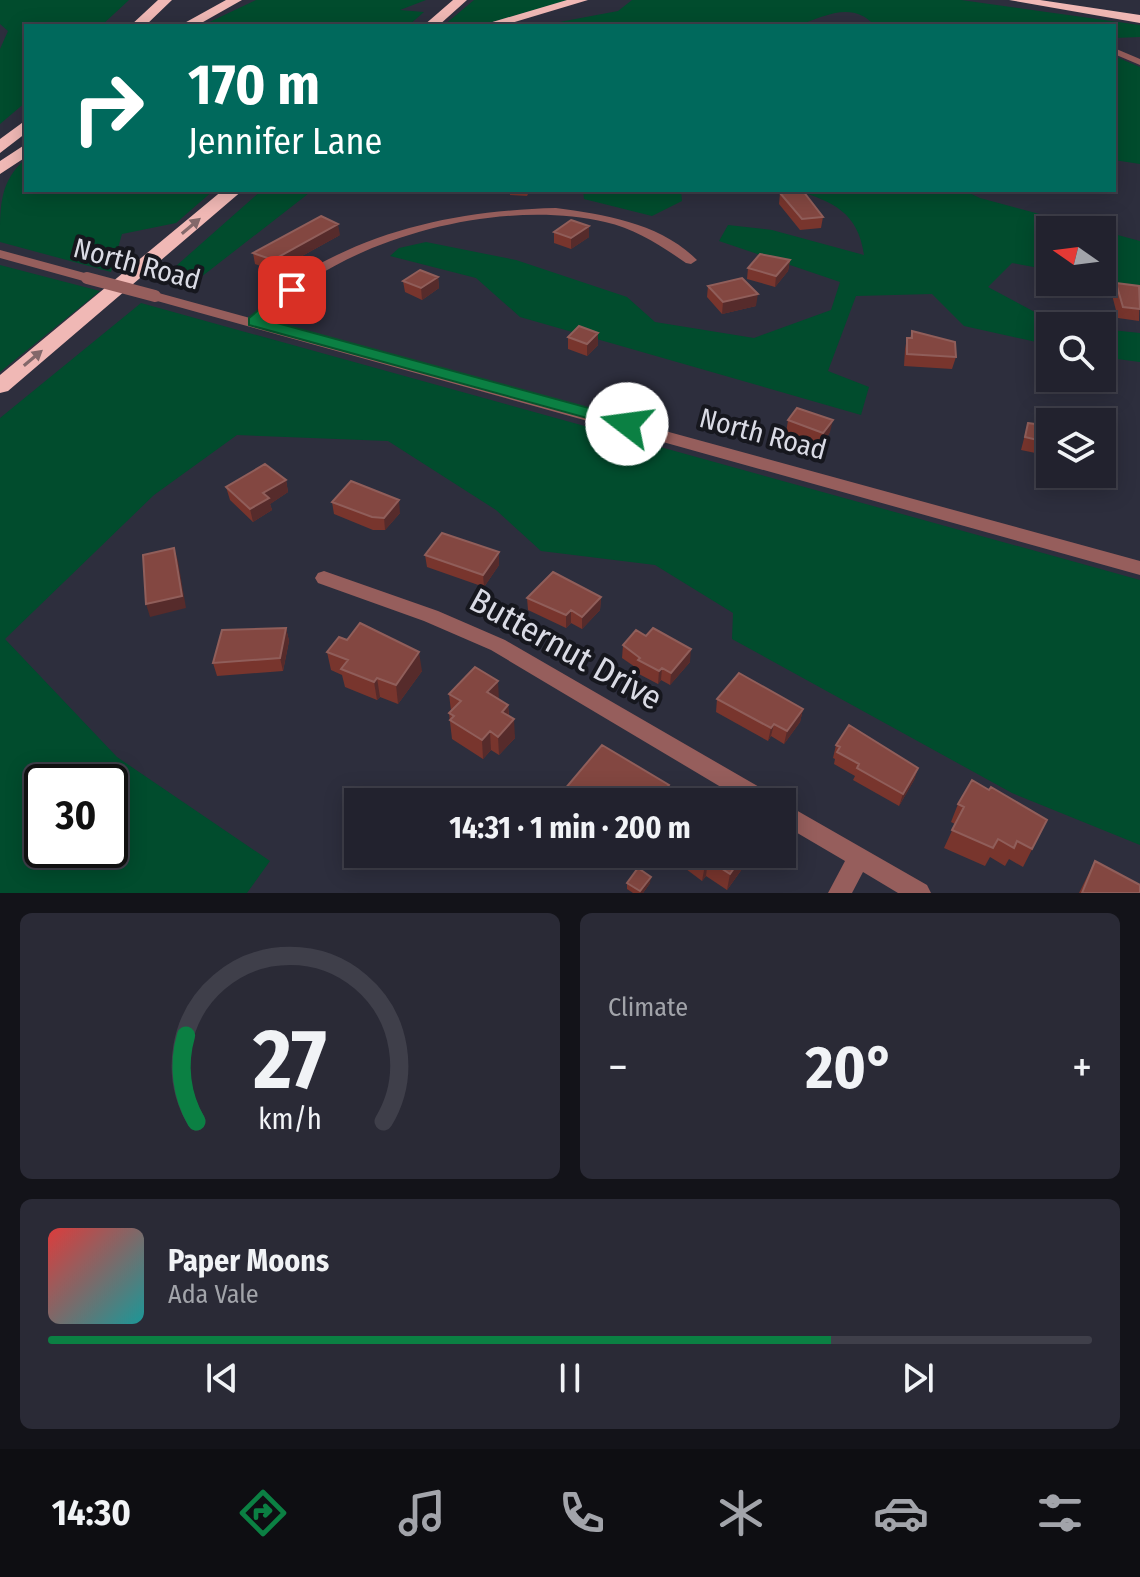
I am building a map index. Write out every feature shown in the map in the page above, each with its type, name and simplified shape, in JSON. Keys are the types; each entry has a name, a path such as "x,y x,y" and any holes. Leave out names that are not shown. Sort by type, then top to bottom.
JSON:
{"highway":[{"path":"139,24 166,0"},
{"path":"190,24 236,0"},
{"path":"432,24 461,0"},
{"path":"493,24 582,0"},
{"path":"1015,0 1140,17"},
{"path":"1055,0 1140,17"},
{"path":"0,148 24,127"},
{"path":"0,169 24,151"},
{"path":"0,386 232,192"}],"street":[{"path":"1116,52 1140,62"},
{"path":"255,321 310,275 370,245 423,225 467,216 518,211 567,213 618,223 670,240 691,260"},
{"name":"North Road","path":"0,254 255,321 1140,568"},
{"name":"Butternut Drive","path":"324,578 498,645 741,788"},
{"path":"796,820 919,893"},
{"path":"840,893 859,858"}],"green space":[{"path":"0,0 129,0 103,24 24,24 24,104 0,124 0,49 8,31 0,24"},
{"path":"256,0 426,0 400,10 424,12 410,24 205,24"},
{"path":"474,0 569,0 485,24 445,24"},
{"path":"632,0 961,0 1140,25 1140,37 1116,38 1116,24 873,24 866,18 848,12 838,12 802,24 549,24 618,11"},
{"path":"1116,57 1140,67 1140,164 1116,160"},
{"path":"24,160 24,192 212,192 176,223 122,234 111,272 0,242 3,194"},
{"path":"260,192 310,192 187,288 159,281"},
{"path":"583,192 681,192 682,201 652,216 584,199"},
{"path":"802,192 967,192 1047,216 1036,216 1036,267 1012,263 988,287 1036,313 1036,342 964,326 932,294 856,296 828,371 869,387 861,415 520,317 476,278 390,256 399,248 426,242 516,260 627,297 655,322 754,338 831,310 840,282 719,241 728,225 772,230 864,255 856,228 842,211"},
{"path":"1116,235 1140,241 1140,288 1116,282"},
{"path":"0,265 100,291 0,372"},
{"path":"141,303 1140,580 1140,845 1012,793 732,639 733,613 655,565 541,551 496,510 388,441 237,435 154,495 5,639 117,757 127,764 24,764 24,868 128,868 128,764 270,861 247,893 0,893 0,418"},
{"path":"1116,330 1140,333 1140,362 1116,359"}],"building":[{"path":"804,192 823,217 802,219 780,193"},
{"path":"321,216 338,224 273,260 253,253"},
{"path":"571,220 589,226 571,238 554,232"},
{"path":"760,254 790,260 776,276 748,268"},
{"path":"420,270 438,277 421,288 403,281"},
{"path":"742,278 758,294 723,302 708,286"},
{"path":"1116,283 1139,286 1140,309 1123,307"},
{"path":"579,326 598,333 587,344 568,337"},
{"path":"912,331 955,342 956,357 907,354 907,338 912,338"},
{"path":"797,408 833,420 823,433 788,420"},
{"path":"1028,423 1036,424 1036,440 1025,437"},
{"path":"265,464 286,480 263,493 269,498 250,509 226,487"},
{"path":"351,481 399,500 384,518 372,517 332,502"},
{"path":"442,533 499,552 483,575 425,555"},
{"path":"174,548 182,596 146,604 143,555"},
{"path":"553,572 601,597 582,617 571,610 566,615 527,598"},
{"path":"360,623 419,652 396,685 377,678 374,682 341,669 348,660 327,652 339,637 347,640"},
{"path":"286,628 280,658 213,663 222,630"},
{"path":"653,628 691,649 671,673 662,668 659,671 638,660 640,658 623,645 636,630 646,636"},
{"path":"475,667 498,681 487,692 508,705 502,712 514,719 498,737 490,731 482,740 450,720 454,716 449,713 461,701 449,694"},
{"path":"739,673 803,709 787,731 774,724 771,728 717,699"},
{"path":"849,725 918,768 903,794 857,768 859,764 837,752 840,747 836,745"},
{"path":"602,745 669,785 667,788 566,788"},
{"path":"972,780 989,790 991,787 1047,820 1032,849 1017,841 1014,848 998,839 993,848 952,830 964,807 958,804"},
{"path":"1095,861 1140,885 1140,893 1082,893"},
{"path":"638,868 651,877 640,891 627,883"},
{"path":"721,868 734,868 730,874"}],"route":[{"path":"292,290 255,321 627,424"}]}
